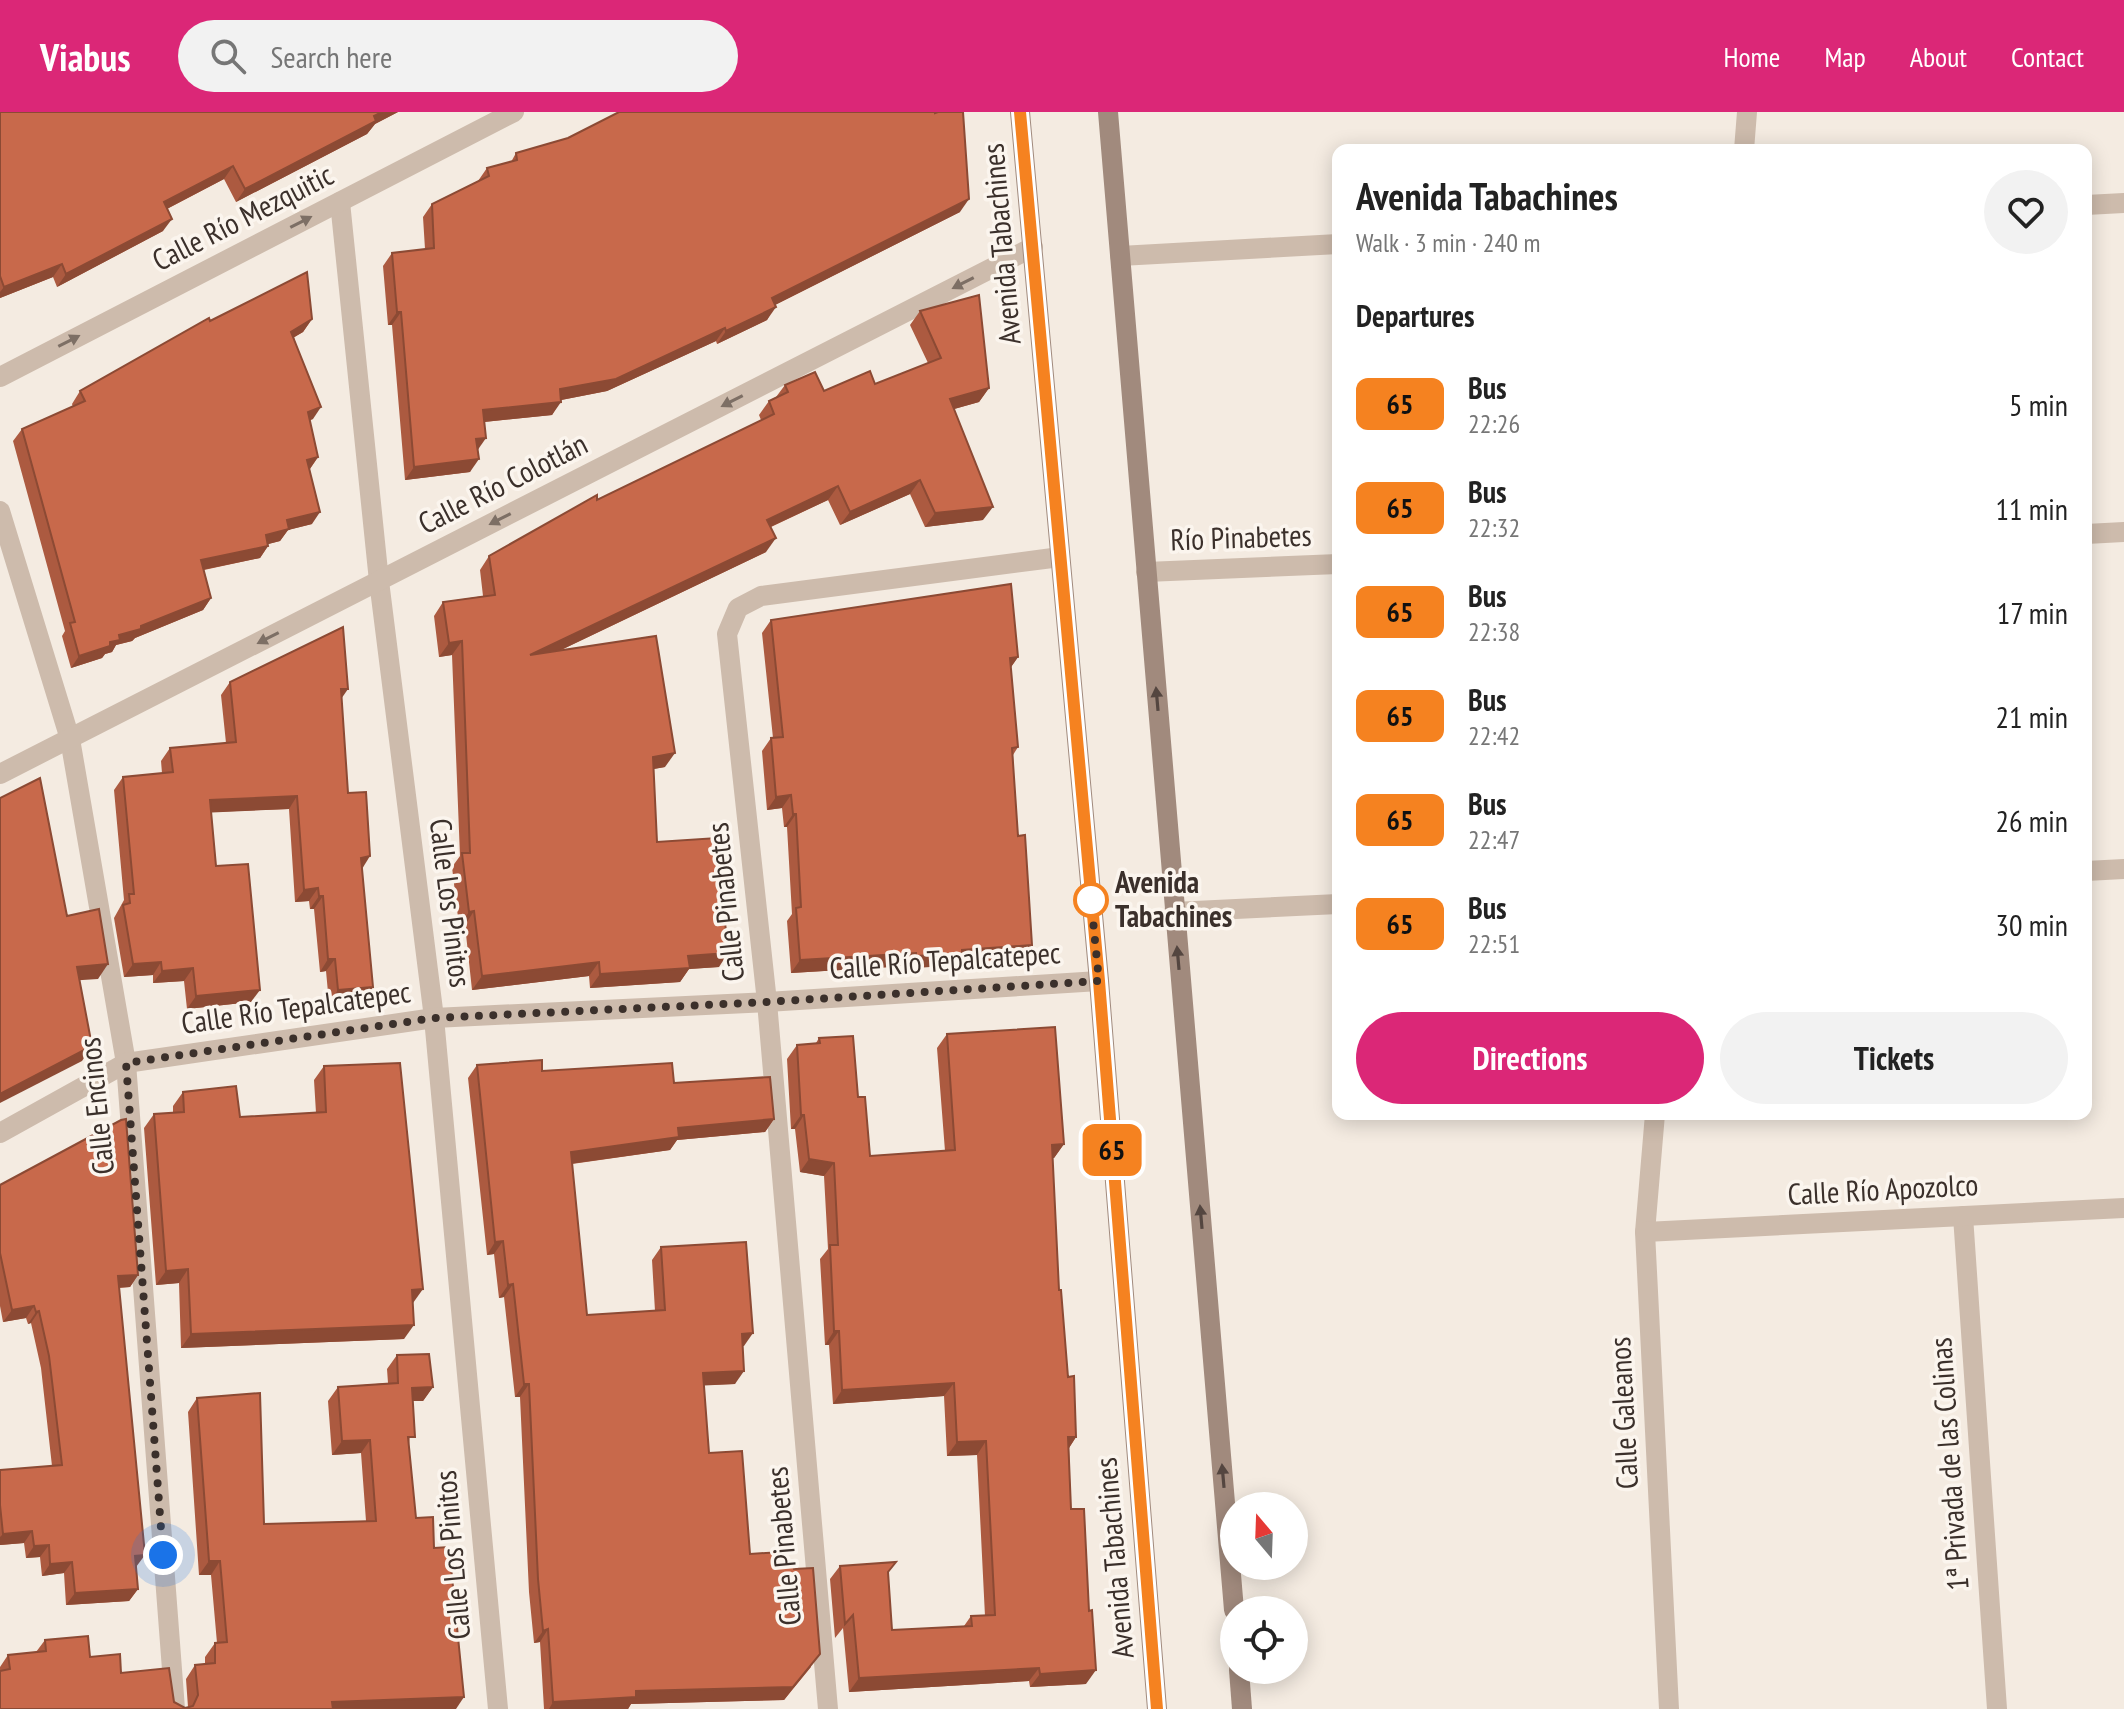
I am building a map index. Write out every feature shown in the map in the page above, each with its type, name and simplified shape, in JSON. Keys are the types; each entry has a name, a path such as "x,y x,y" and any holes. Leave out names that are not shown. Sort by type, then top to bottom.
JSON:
{"street":[{"name":"Calle Río Mezquitic","path":"0,377 514,112"},
{"name":"Avenida Tabachines","path":"1020,112 1099,981 1157,1709"},
{"path":"1108,112 1233,1596"},
{"path":"1744,144 1747,112"},
{"name":"Calle Los Pinitos","path":"340,202 379,581 434,1018 498,1709"},
{"path":"2092,205 2124,203"},
{"path":"1120,256 1332,244"},
{"name":"Calle Río Colotlán","path":"0,774 1033,247"},
{"name":"Calle Encinos","path":"0,511 70,739 126,1063 175,1709"},
{"path":"2092,534 2124,532"},
{"name":"Calle Pinabetes","path":"828,1709 767,1002 727,634 738,608 761,596 1060,557"},
{"name":"Río Pinabetes","path":"1146,572 1332,564"},
{"path":"2092,871 2124,869"},
{"path":"1174,912 1332,904"},
{"name":"Calle Río Tepalcatepec","path":"0,1133 126,1063 434,1018 767,1002 1099,981"},
{"name":"Calle Galeanos","path":"1654,1120 1645,1232 1669,1709"},
{"name":"Calle Río Apozolco","path":"1645,1232 2124,1208"},
{"name":"1ª Privada de las Colinas","path":"1963,1216 1997,1709"},
{"path":"1240,1684 1242,1709"}],"building":[{"path":"0,112 382,112 374,116 376,121 245,189 233,166 164,202 172,219 66,274 62,264 4,287 0,276"},
{"path":"619,112 963,112 969,199 772,298 776,307 616,379 560,389 561,402 483,410 486,438 476,439 479,459 414,467 401,312 397,312 392,253 434,248 432,204 489,176 487,168 517,160 516,153 568,138"},
{"path":"307,272 312,319 291,332 321,407 308,412 318,457 307,460 320,512 287,520 289,529 266,535 268,546 201,560 211,598 141,626 141,629 119,635 120,640 110,642 110,646 79,656 70,623 75,622 22,429 85,401 80,391 209,318 210,321"},
{"path":"979,295 989,388 950,399 993,507 935,513 920,480 850,512 838,486 767,520 776,538 530,655 656,636 675,753 653,757 657,842 717,838 728,953 688,956 690,968 600,974 599,962 482,976 474,911 469,912 462,853 470,853 462,641 449,643 443,602 495,595 489,556 597,495 597,500 774,414 769,401 788,392 785,385 815,372 824,391 870,371 875,384 941,358 920,311"},
{"path":"1011,584 1018,657 1010,658 1018,747 1012,748 1018,836 1025,835 1032,945 916,956 916,953 800,960 796,908 801,907 796,814 793,814 791,795 776,797 771,738 783,737 771,620"},
{"path":"343,627 348,689 341,689 348,793 366,792 370,856 361,858 373,987 338,990 335,959 328,959 323,896 319,896 318,888 304,890 297,796 210,800 216,866 248,864 260,990 196,996 193,968 162,971 161,962 133,964 123,905 130,903 129,894 134,894 123,777 173,772 170,748 236,742 230,682"},
{"path":"40,778 67,916 99,909 108,964 77,967 92,1046 0,1094 0,798"},
{"path":"1055,1027 1064,1144 1052,1145 1059,1290 1068,1377 1074,1376 1076,1437 1068,1437 1071,1509 1084,1509 1089,1611 1092,1610 1096,1670 1040,1674 1039,1668 859,1678 853,1615 845,1624 840,1566 896,1562 888,1572 892,1630 972,1626 971,1616 995,1615 986,1441 957,1442 954,1383 842,1390 839,1331 834,1331 830,1245 838,1245 834,1163 809,1159 804,1115 801,1115 797,1045 820,1043 819,1038 853,1036 858,1097 865,1097 870,1156 955,1150 947,1034"},
{"path":"542,1060 542,1071 672,1063 674,1083 770,1077 774,1119 678,1128 679,1137 571,1152 587,1315 665,1310 661,1247 746,1242 753,1333 742,1334 744,1371 703,1373 709,1453 742,1451 750,1554 781,1552 781,1566 793,1563 794,1569 813,1568 820,1654 793,1687 636,1691 636,1697 553,1702 548,1629 543,1631 538,1579 529,1384 524,1384 513,1284 508,1285 503,1241 495,1242 477,1065"},
{"path":"400,1063 423,1289 412,1290 414,1325 191,1334 188,1269 166,1271 154,1114 184,1112 183,1092 236,1086 240,1117 326,1112 324,1066"},
{"path":"126,1119 138,1275 118,1276 145,1555 135,1556 138,1589 75,1593 72,1562 50,1564 49,1545 34,1546 32,1531 3,1534 0,1470 62,1465 49,1356 39,1311 36,1312 34,1306 12,1310 0,1253 0,1185"},
{"path":"429,1354 433,1387 412,1388 415,1437 408,1437 416,1518 433,1517 434,1548 449,1547 464,1697 332,1702 333,1709 0,1709 0,1671 10,1669 8,1655 46,1651 45,1640 88,1636 90,1657 120,1654 121,1673 169,1668 174,1702 185,1708 193,1706 198,1695 195,1665 215,1663 215,1643 227,1642 220,1561 209,1561 197,1398 260,1393 264,1524 376,1521 370,1440 342,1441 338,1387 398,1383 397,1355"}],"bus line":[{"name":"65","path":"1020,112 1099,981 1157,1709"}],"place":[{"name":"Avenida Tabachines","path":"1091,900"}],"route":[{"path":"163,1555 126,1063 434,1018 767,1002 1099,981 1091,900"}]}
